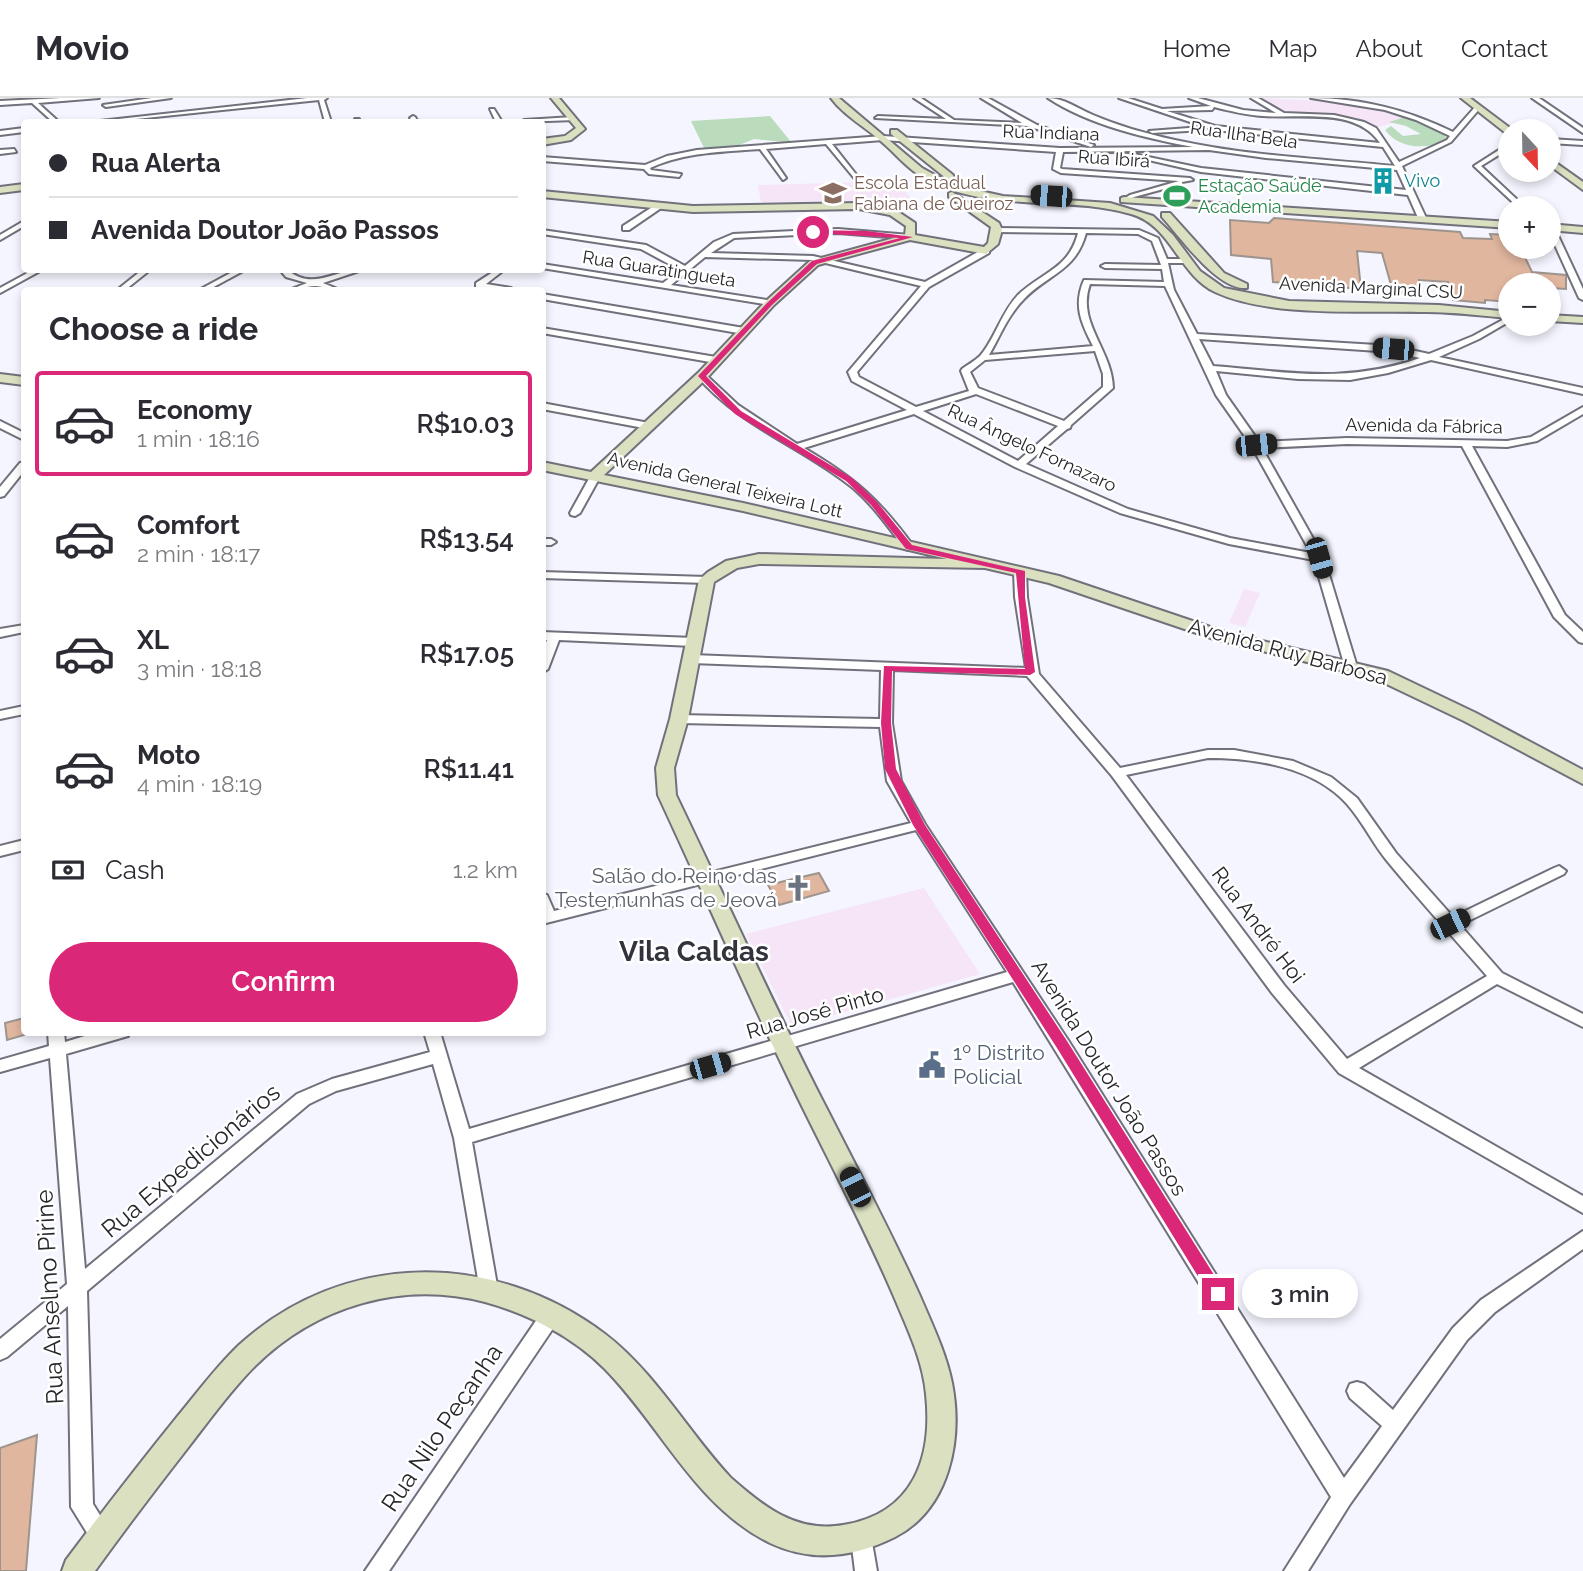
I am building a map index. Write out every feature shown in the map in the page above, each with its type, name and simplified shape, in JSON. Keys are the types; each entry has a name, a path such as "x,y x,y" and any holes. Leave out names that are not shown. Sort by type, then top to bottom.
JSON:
{"street":[{"path":"0,103 168,98"},
{"path":"137,119 323,98 327,119"},
{"path":"546,141 576,135 581,129 555,98"},
{"name":"Avenida Marginal CSU","path":"835,98 955,185"},
{"name":"Avenida Marginal CSU","path":"849,98 868,112 923,173 1012,201 1128,207 1154,221 1204,282 1219,290 1257,299 1308,304 1419,308 1498,316"},
{"path":"917,98 954,122"},
{"path":"984,98 1036,126 1112,151 1179,167 1411,193"},
{"name":"Rua Ilha Bela","path":"1051,98 1096,119 1207,149 1398,167"},
{"path":"1122,98 1214,128"},
{"path":"1192,98 1223,108"},
{"path":"1254,98 1286,115"},
{"path":"1314,98 1374,101 1420,117 1454,135"},
{"path":"1465,98 1498,123"},
{"path":"1538,100 1555,98"},
{"path":"102,100 109,119"},
{"path":"1538,100 1583,131"},
{"path":"34,102 52,119"},
{"path":"252,106 253,115"},
{"path":"1398,167 1443,145 1478,107"},
{"path":"1150,109 1223,108 1362,122 1374,129 1385,145 1423,220"},
{"path":"492,110 497,119"},
{"path":"868,112 954,122 1036,126"},
{"path":"546,121 573,119"},
{"path":"1136,131 1214,128 1385,145"},
{"path":"0,133 21,130"},
{"name":"Rua Indiana","path":"646,167 653,162 682,154 893,138 1060,150 1207,149"},
{"path":"1561,142 1583,143"},
{"path":"828,143 855,177"},
{"path":"762,147 782,178"},
{"path":"0,152 14,150"},
{"name":"Rua Ibirá","path":"1060,150 1056,169 1061,171 1190,180"},
{"path":"1498,153 1477,166 1510,196"},
{"path":"546,159 646,167 649,172 679,175"},
{"path":"1561,170 1583,187"},
{"path":"1128,207 1153,201 1190,180 1258,177"},
{"path":"955,185 950,192 953,196 990,219 998,230"},
{"path":"0,190 21,187"},
{"path":"546,194 721,209 859,206 900,216 911,225 910,237"},
{"path":"1128,207 1153,201 1498,224"},
{"name":"Avenida Marginal CSU","path":"1153,201 1225,279 1282,293 1498,308"},
{"path":"626,228 660,206"},
{"path":"0,238 21,225"},
{"path":"1561,228 1583,230"},
{"path":"998,230 1139,232 1152,236 1165,264 1168,284 1221,395 1256,445 1319,558 1351,667"},
{"path":"705,255 820,259 926,285 986,251 993,244 998,230"},
{"path":"973,391 965,371 982,358 1020,298 1071,261 1081,244 1083,230"},
{"path":"666,285 730,237 754,234 838,231 910,237 986,251"},
{"path":"546,233 643,247 686,270"},
{"path":"575,513 596,475 702,376 770,303 820,259 910,237"},
{"path":"1561,251 1583,298"},
{"path":"1105,266 1185,261"},
{"name":"Rua Guaratingueta","path":"546,266 770,303"},
{"path":"0,291 33,273"},
{"path":"125,287 142,273"},
{"path":"209,287 235,273"},
{"path":"287,273 324,287"},
{"path":"302,287 348,273"},
{"path":"489,287 480,283 495,273"},
{"path":"1019,465 1104,393 1109,384 1098,348 1081,309 1080,299 1087,282 1168,284"},
{"name":"Rua Ângelo Fornazaro","path":"926,285 852,372 859,382 1019,465 1124,511 1170,526 1319,558"},
{"path":"1282,293 1322,301 1320,304 1308,304"},
{"path":"546,297 744,331"},
{"path":"1561,313 1583,314"},
{"path":"1561,319 1583,320"},
{"path":"1210,368 1349,377 1384,371 1427,356 1479,336 1498,324"},
{"path":"546,331 716,360"},
{"path":"1192,336 1374,347 1427,356 1583,391"},
{"path":"982,358 1098,348"},
{"path":"702,376 738,413 849,480 863,492 909,547"},
{"path":"0,378 21,381"},
{"path":"797,447 916,412 973,391 1067,426"},
{"path":"546,407 649,426"},
{"name":"Avenida da Fábrica","path":"1256,445 1347,441 1507,444 1534,439 1583,410"},
{"path":"0,424 21,435"},
{"path":"1466,445 1560,617 1583,639"},
{"name":"Avenida General Teixeira Lott","path":"546,467 596,475 1020,571"},
{"path":"0,494 5,484 21,468"},
{"path":"546,575 707,580 730,564 759,559 982,564"},
{"path":"548,637 887,668 1030,672 1020,571"},
{"name":"Avenida Ruy Barbosa","path":"1020,571 1107,596 1233,640 1351,667 1408,686 1583,778"},
{"path":"77,1571 220,1384 253,1350 325,1301 373,1286 413,1281 465,1283 551,1315 578,1329 622,1367 691,1457 734,1503 781,1533 833,1543 862,1539 909,1514 929,1486 939,1442 940,1394 930,1353 887,1250 783,1045 667,795 664,780 707,580"},
{"path":"0,633 21,630"},
{"name":"Avenida Doutor João Passos","path":"887,668 886,723 894,781 919,825 1018,975 1343,1497"},
{"name":"Rua André Hoi","path":"1030,672 1117,773 1272,980 1345,1068 1583,1205"},
{"path":"0,715 21,711"},
{"path":"679,719 886,723"},
{"path":"1117,773 1221,754 1261,758 1317,775 1340,789 1352,801 1391,856 1497,977 1583,1021"},
{"path":"546,918 919,825"},
{"path":"0,851 21,846"},
{"path":"1450,924 1559,871"},
{"name":"Rua José Pinto","path":"463,1138 1018,975"},
{"path":"1345,1068 1497,977"},
{"path":"0,1066 57,1042 96,1036"},
{"path":"433,1036 463,1138 489,1291"},
{"name":"Rua Anselmo Pirine","path":"57,1042 77,1289 82,1507 102,1536"},
{"name":"Rua Expedicionários","path":"0,1351 303,1098 332,1086 439,1056"},
{"path":"1295,1571 1343,1497 1460,1334 1488,1306 1583,1239"},
{"name":"Rua Nilo Peçanha","path":"376,1571 551,1315"},
{"path":"1357,1391 1395,1425"},
{"path":"862,1539 866,1571"}],"shaded area":[{"path":"1259,98 1346,102 1415,118 1377,127 1350,117 1287,114"},
{"name":"Escola Estadual Fabiana de Queiroz","path":"900,181 911,200 900,211 847,201 761,202 758,185"},
{"path":"1244,589 1260,593 1245,627 1229,623"},
{"path":"924,888 980,974 792,1027 746,934"}],"green space":[{"path":"770,116 792,143 754,139 732,148 705,150 691,121"},
{"path":"1408,116 1444,133 1447,141 1414,146 1391,137 1385,130 1391,126 1403,136 1421,134 1406,126 1389,122"}],"building":[{"path":"1274,218 1460,232 1463,238 1492,239 1490,234 1498,234 1498,259 1526,259 1532,272 1543,273 1498,273 1498,301 1485,300 1485,303 1453,300 1448,282 1419,280 1421,294 1393,292 1382,253 1357,251 1361,289 1273,282 1271,259 1231,255 1230,220 1269,223"},
{"path":"1561,275 1566,275 1566,289 1561,289"},
{"name":"Salão do Reino das Testemunhas de Jeová","path":"819,873 829,891 779,905 768,885"},
{"path":"21,1019 21,1036 7,1040 5,1023"},
{"path":"37,1435 26,1571 0,1571 0,1448"}],"place":[{"name":"Vivo","path":"1383,181"},
{"name":"Escola Estadual Fabiana de Queiroz","path":"833,193"},
{"name":"Estação Saúde Academia","path":"1177,196"},
{"name":"Salão do Reino das Testemunhas de Jeová","path":"798,888"},
{"name":"1º Distrito Policial","path":"932,1065"}],"district":[{"name":"Vila Caldas","path":"694,951"}],"route":[{"path":"813,232 867,232 910,237 820,259 814,263 770,303 702,376 738,413 849,480 874,503 909,547 1020,571 1030,672 887,668 886,723 894,781 919,825 1062,1044 1218,1294"}]}
